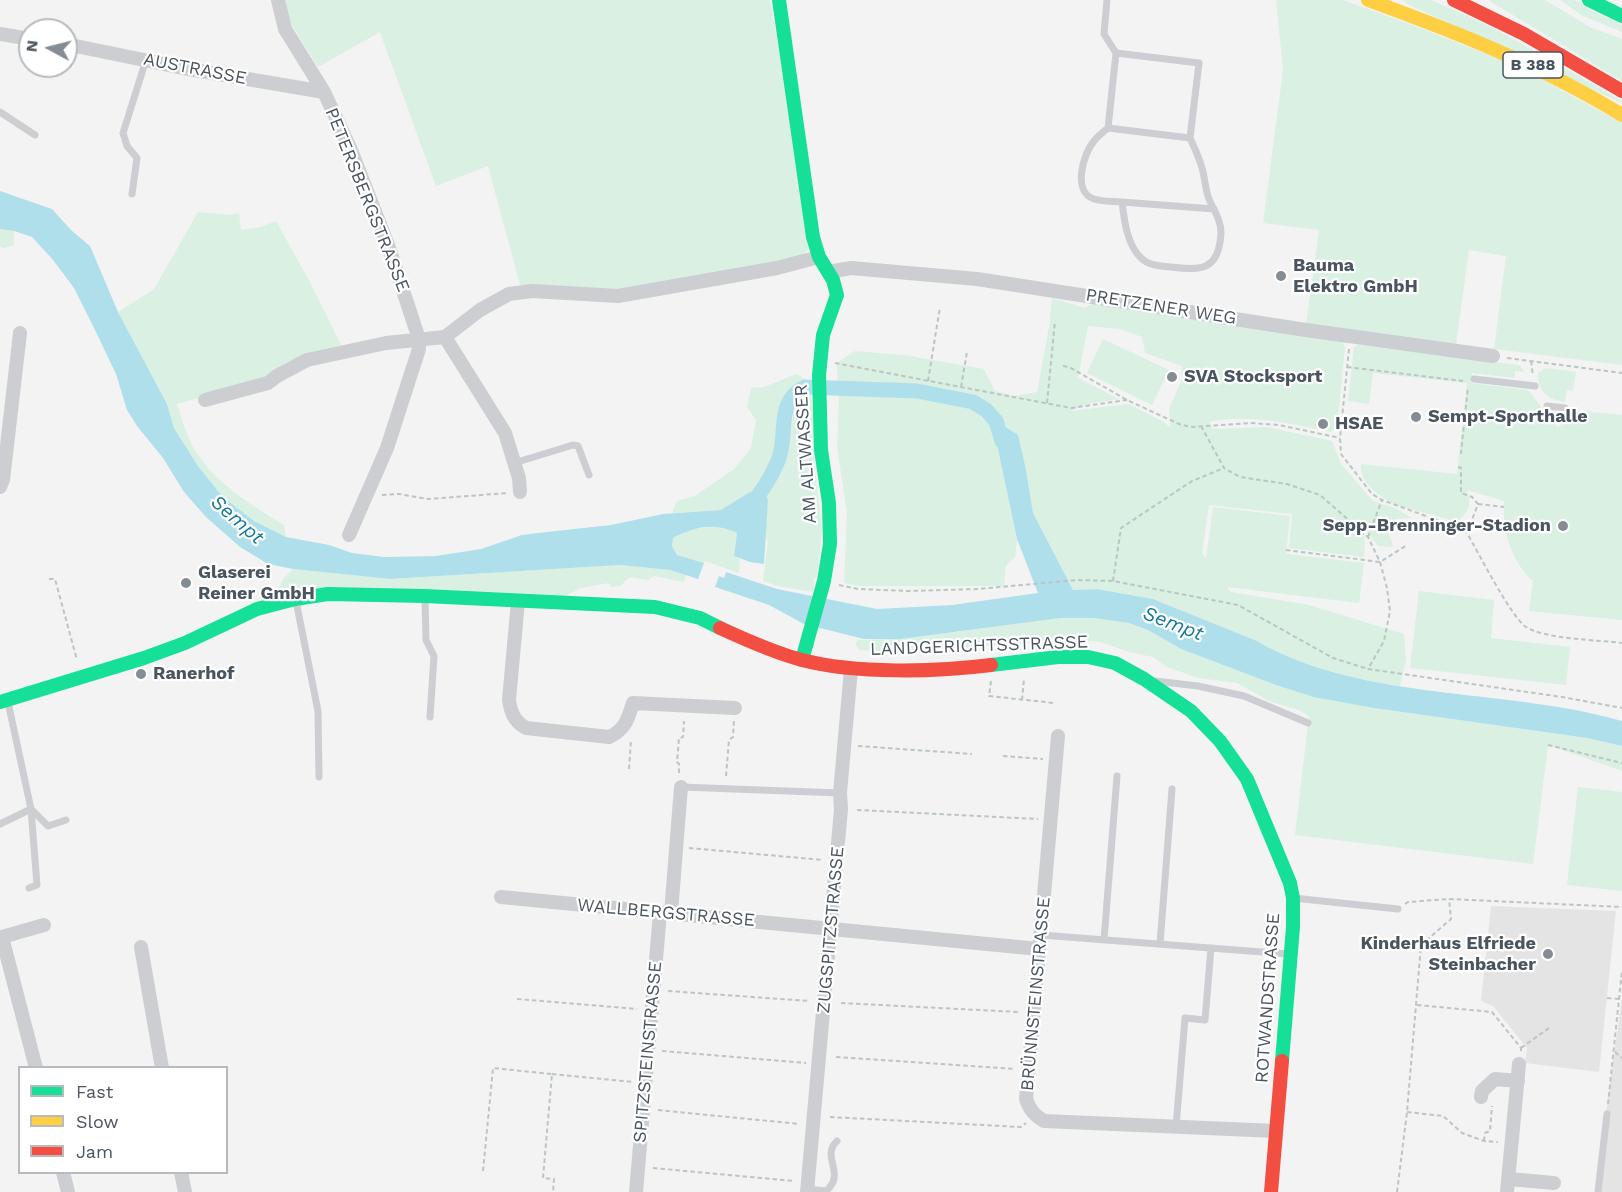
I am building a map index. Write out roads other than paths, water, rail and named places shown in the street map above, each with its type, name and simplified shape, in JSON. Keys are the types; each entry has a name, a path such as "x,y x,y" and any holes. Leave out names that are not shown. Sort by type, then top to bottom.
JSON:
{"street":[{"name":"PETERSBERGSTRASSE","path":"278,0 285,29 324,92 351,150 388,245 419,339"},
{"name":"AM ALTWASSER","path":"779,0 811,225 819,257 833,280 837,295 823,335 819,375 821,450 828,503 830,543 824,581 802,660"},
{"name":"B 388","path":"1368,0 1452,30 1509,54 1568,81 1622,115"},
{"name":"B 388","path":"1454,0 1524,34 1622,91"},
{"path":"1589,0 1622,16"},
{"path":"0,36 18,38"},
{"name":"AUSTRASSE","path":"78,46 183,68 324,92"},
{"path":"205,400 268,382 307,360 352,349 445,337 480,310 509,294 523,291 618,296 777,268 819,257"},
{"name":"PRETZENER WEG","path":"828,272 851,268 977,279 1493,356"},
{"path":"0,487 4,476 20,333"},
{"path":"445,337 505,433 519,478 520,492"},
{"path":"349,535 387,448 418,349 419,339"},
{"name":"LANDGERICHTSSTRASSE","path":"4,700 144,658 185,643 257,609 295,599 328,594 424,596 655,607 700,618 739,637 802,660 851,669 979,667 1058,657 1088,657 1115,663 1144,679 1191,711 1220,741 1247,779"},
{"path":"518,601 509,700 511,712 517,722 537,735 609,737 618,733 625,726 633,703 735,708"},
{"name":"ZUGSPITZSTRASSE","path":"804,1187 832,929 841,809 840,793 851,669"},
{"name":"BRÜNNSTEINSTRASSE","path":"1058,736 1026,1099 1029,1109 1044,1121 1276,1131"},
{"name":"ROTWANDSTRASSE","path":"1247,779 1290,883 1293,897 1291,955 1271,1192"},
{"name":"SPITZSTEINSTRASSE","path":"636,1192 666,913 676,847 680,780"},
{"name":"WALLBERGSTRASSE","path":"501,897 832,929 1040,942"},
{"path":"35,1066 2,937 44,925"},
{"path":"141,947 162,1066"},
{"path":"1520,1064 1508,1186 1554,1184"},
{"path":"1481,1097 1482,1091 1495,1079 1518,1081"},
{"path":"63,1174 68,1192"},
{"path":"181,1174 185,1192"}],"lane":[{"path":"1107,0 1104,34 1116,53 1107,128 1092,143 1083,163 1081,186 1087,195 1095,199 1214,209"},
{"path":"1116,53 1199,63 1190,138 1202,166 1208,198 1220,220 1221,233 1218,252 1210,265 1195,270 1152,265 1140,257 1133,245 1124,221 1122,202"},
{"path":"132,194 137,158 127,146 123,133 146,60"},
{"path":"0,112 35,135"},
{"path":"1107,128 1190,138"},
{"path":"1474,379 1535,386"},
{"path":"1547,406 1565,408"},
{"path":"514,463 573,445 578,447 589,474"},
{"path":"424,596 426,640 434,656 430,717"},
{"path":"295,599 318,711 319,777"},
{"path":"1144,679 1198,686 1244,696 1308,723"},
{"name":"LANDGERICHTSSTRASSE","path":"4,700 31,808 37,885 29,888"},
{"path":"1104,940 1117,776"},
{"path":"680,780 840,793"},
{"path":"1160,944 1172,789"},
{"path":"0,824 31,808 48,825 66,820"},
{"path":"1293,897 1398,909"},
{"path":"1040,942 1104,940 1291,955"},
{"path":"1176,1127 1185,1018 1205,1020 1211,948"},
{"path":"1598,1192 1607,1114"},
{"path":"804,1187 826,1191 833,1184 835,1173 831,1151 837,1141"}],"water":[{"name":"Sempt","path":"0,191 52,209 90,246 118,312 167,404 174,428 198,466 223,497 254,521 286,537 329,545 352,553 384,557 436,556 481,549 522,535 611,525 663,514 721,510 750,492 764,491 768,500 764,564 734,556 737,533 721,528 705,527 673,538 672,546 677,555 704,563 698,579 670,570 620,565 390,579 293,569 268,564 240,547 206,517 184,492 163,458 127,410 116,374 74,288 32,237 0,229"},
{"name":"Sempt","path":"996,421 1018,435 1033,513 1073,590 1097,589 1153,599 1257,641 1291,658 1328,671 1406,687 1564,708 1622,721 1622,746 1587,738 1374,708 1314,697 1181,649 1148,630 1129,623 1094,618 1061,618 900,639 864,639 804,624 769,605 715,587 719,576 724,578 726,572 777,589 877,609 952,605 1038,593 1017,539 995,435"}],"waterway":[{"path":"748,508 778,461 789,401 795,393 805,387 917,391 973,402 986,410 996,421 1002,441"}],"place":[{"name":"Bauma Elektro GmbH","path":"1281,276"},
{"name":"SVA Stocksport","path":"1172,377"},
{"name":"Sempt-Sporthalle","path":"1416,417"},
{"name":"HSAE","path":"1323,424"},
{"name":"Sepp-Brenninger-Stadion","path":"1563,526"},
{"name":"Glaserei Reiner GmbH","path":"186,583"},
{"name":"Ranerhof","path":"141,674"},
{"name":"Kinderhaus Elfriede Steinbacher","path":"1548,954"}]}
